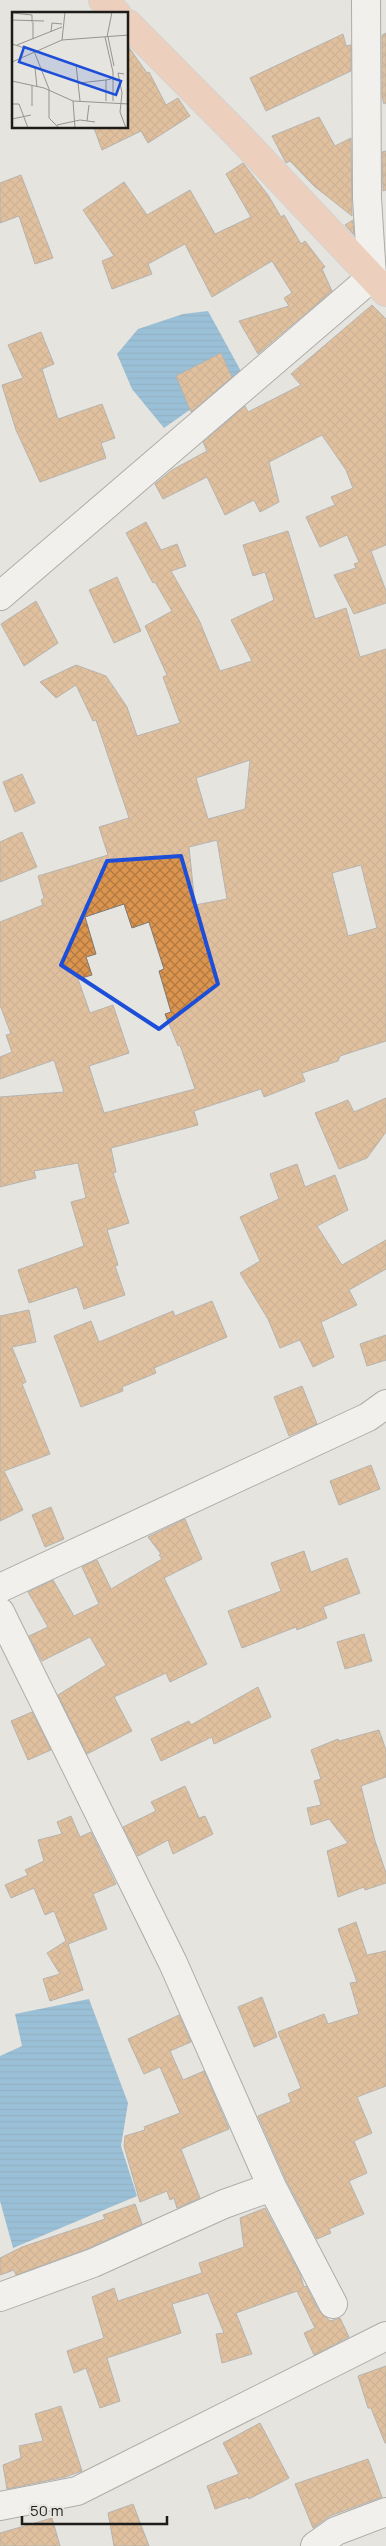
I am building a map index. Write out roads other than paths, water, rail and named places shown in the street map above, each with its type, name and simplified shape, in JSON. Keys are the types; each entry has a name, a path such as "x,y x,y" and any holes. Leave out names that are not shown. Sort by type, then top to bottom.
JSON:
{"main road":[{"path":"103,0 115,12"},
{"path":"129,25 239,136 379,284"}],"street":[{"path":"0,596 379,284 377,196 366,0"},
{"path":"0,1588 368,1417 386,1404"},
{"path":"0,1612 172,1963 272,2187 333,2304"},
{"path":"0,2297 93,2263 224,2204 272,2187"},
{"path":"0,2506 76,2491 386,2336"},
{"path":"315,2546 336,2531 386,2512"}],"water":[{"path":"208,311 242,373 164,428 132,389 117,354 138,329 183,314"},
{"path":"89,1999 128,2103 121,2146 137,2196 13,2248 0,2201 0,2056 22,2046 15,2014"}]}
